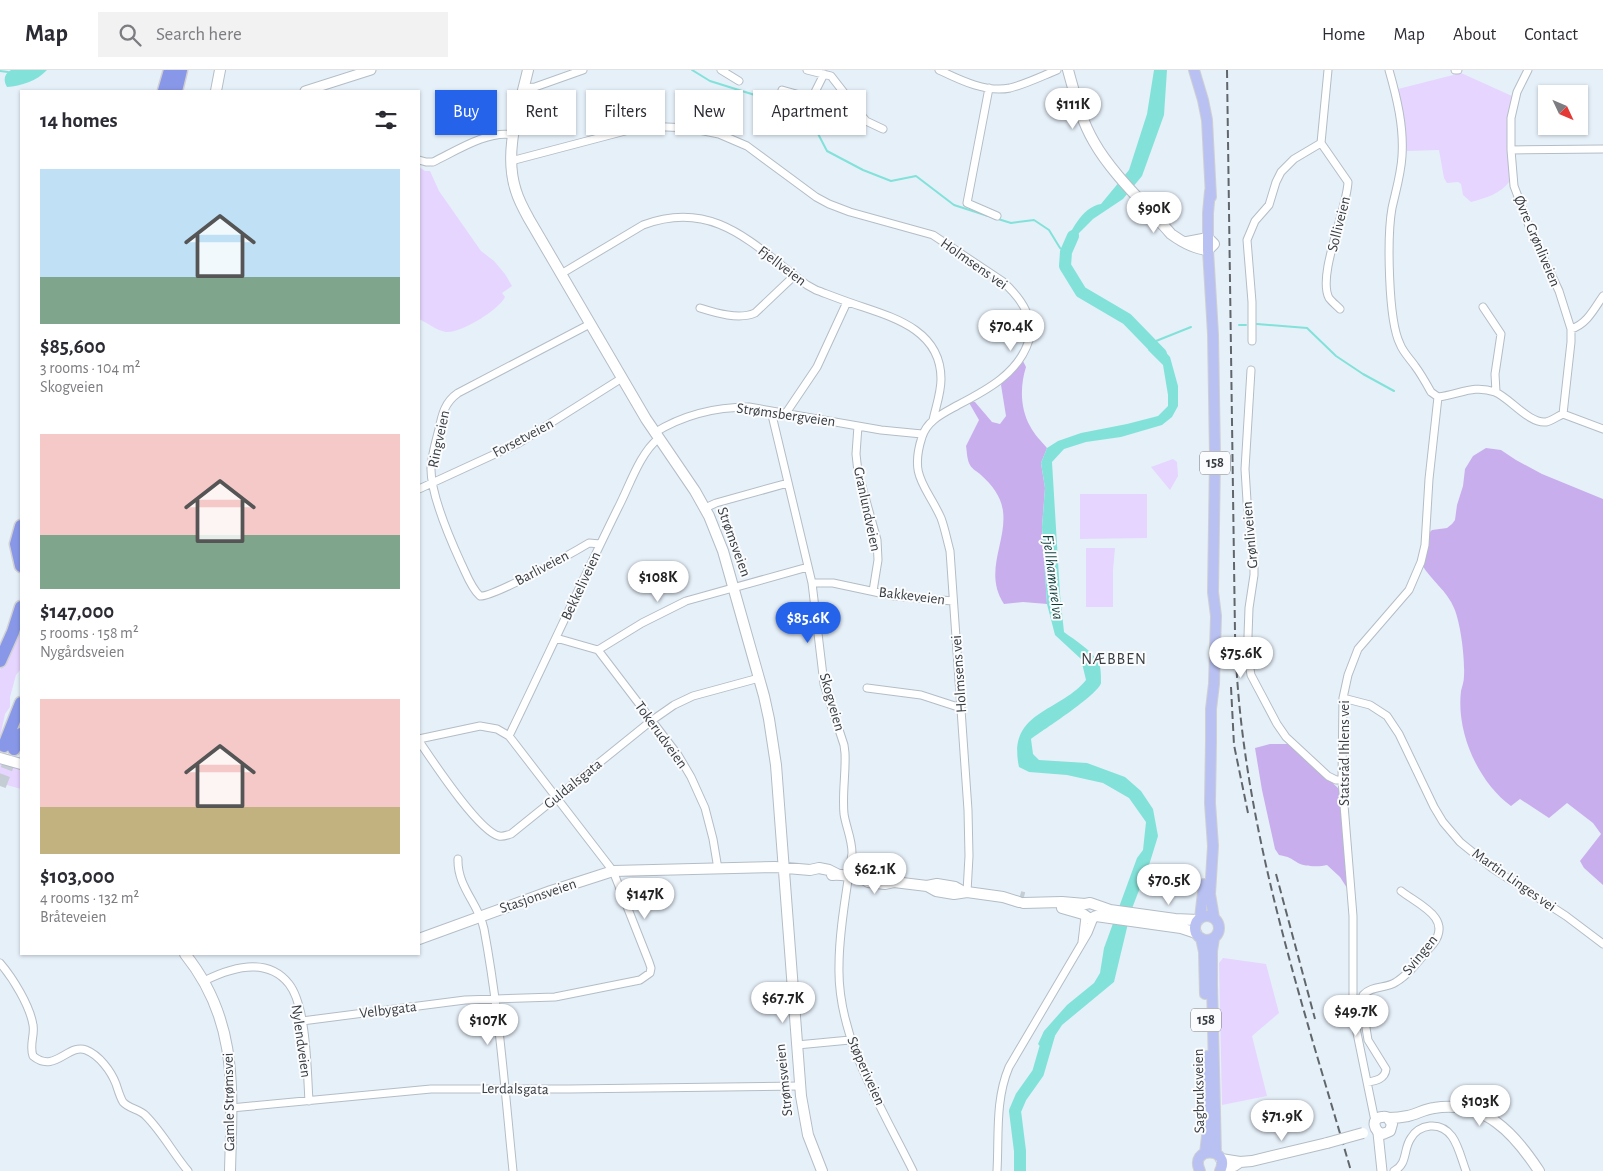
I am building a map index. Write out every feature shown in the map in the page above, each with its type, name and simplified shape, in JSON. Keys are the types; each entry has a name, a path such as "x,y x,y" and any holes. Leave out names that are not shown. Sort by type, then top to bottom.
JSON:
{"highway":[{"path":"164,90 170,70"},
{"path":"176,90 181,70"},
{"path":"20,530 16,544 20,562"},
{"path":"0,660 13,632 20,610"},
{"path":"6,751 20,706"},
{"path":"6,751 20,735"}],"main road":[{"path":"216,90 220,70"},
{"name":"Strømsveien","path":"524,88 528,70"},
{"path":"1068,70 1084,123 1094,143 1116,172 1171,234 1187,242 1210,244"},
{"name":"158","path":"1194,70 1207,120 1210,191 1214,214 1210,244 1215,457 1213,592 1216,631 1211,710 1210,803 1207,823 1204,893 1199,919 1195,926 1198,936"},
{"name":"Strømsveien","path":"513,135 511,161 514,184 519,199 656,436 690,483 705,508 717,534 733,587 759,678 774,747 800,1086 806,1128 822,1171"},
{"path":"6,751 20,763"},
{"name":"158","path":"1210,803 1213,823 1210,894 1216,929"},
{"name":"Stasjonsveien","path":"420,939 551,891 614,872 784,867 810,870 828,876 837,874 860,877 868,882 885,884 894,882 927,886 937,884 955,887 966,892 1021,900 1030,897 1044,903 1090,913 1132,917 1181,928 1198,936"},
{"path":"1198,936 1207,940 1216,929 1207,916 1199,919"},
{"name":"Stasjonsveien","path":"1132,917 1199,919"},
{"name":"Sagbruksveien","path":"1216,929 1212,951 1212,985 1220,1163"},
{"name":"Sagbruksveien","path":"1198,936 1204,952 1208,1128 1205,1153"},
{"name":"Gamle Strømsvei","path":"186,955 204,981 218,1009 227,1041 230,1065 231,1108 230,1171"},
{"path":"1205,1153 1211,1152 1220,1163 1234,1166 1240,1162 1267,1159 1363,1133 1408,1116 1443,1107 1459,1108 1493,1120 1510,1132 1538,1171"},
{"name":"158","path":"1200,1171 1198,1166 1199,1160 1205,1153"}],"street":[{"path":"308,90 371,70"},
{"path":"524,88 535,87 583,70"},
{"path":"721,70 739,81"},
{"path":"807,70 830,74 866,121 883,129"},
{"path":"939,70 958,79 989,88 1010,88 1057,70"},
{"path":"1252,341 1252,302 1247,240 1255,221 1270,205 1276,182 1281,172 1294,159 1321,143 1328,70"},
{"path":"1389,70 1396,92 1402,130 1403,155 1400,179 1392,209 1389,242 1391,289 1396,332 1400,344 1431,392 1438,397 1474,388 1496,392 1537,420 1546,422 1563,414 1603,429"},
{"name":"Øvre Grønliveien","path":"1528,70 1517,92 1511,118 1514,186 1522,210 1559,291 1571,329 1563,414"},
{"path":"817,90 830,74"},
{"path":"989,88 967,203 997,216"},
{"name":"Holmsens vei","path":"511,161 644,126 705,131 747,146 816,197 829,204 859,215 933,235 1002,281 1025,308 1031,332 1022,355 1013,368 981,393 933,420 922,434 917,455 918,472 921,482 945,530 950,551 969,834 966,892"},
{"path":"420,160 433,162 493,135 507,134"},
{"name":"Solliveien","path":"1321,143 1348,182 1327,271 1326,286 1328,296 1340,308"},
{"path":"1511,150 1603,149"},
{"name":"Fjellveien","path":"561,274 643,225 661,219 680,216 704,218 724,225 751,242 794,276 816,290 891,316 910,326 932,347 940,365 940,393 933,420"},
{"path":"700,308 727,314 749,316 755,313 794,276"},
{"path":"1571,329 1578,327 1589,317 1603,296"},
{"path":"786,413 817,367 847,302"},
{"path":"1483,307 1501,334 1495,374 1496,392"},
{"name":"Ringveien","path":"484,596 476,591 458,556 445,524 432,483 431,468 433,455 443,412 450,400 458,393 590,324"},
{"name":"Grønliveien","path":"1251,370 1245,469 1246,501 1254,565 1249,608 1249,666 1256,686 1286,737 1328,776 1336,780 1342,780"},
{"name":"Forsetveien","path":"420,489 526,439 622,378"},
{"name":"Statsråd Ihlens vei","path":"1383,1125 1372,1102 1367,1082 1352,989 1353,916 1342,780 1343,698 1348,675 1359,647 1402,599 1414,579 1421,562 1425,545 1438,397"},
{"name":"Strømsbergveien","path":"656,436 690,416 732,407 749,407 858,426 922,434"},
{"name":"Skogveien","path":"771,411 812,583 824,684 845,753 844,811 852,847 849,876"},
{"name":"Granlundveien","path":"858,426 856,454 858,472 877,540 878,560 873,591"},
{"name":"Bekkeliveien","path":"509,736 600,544 646,451 656,436"},
{"path":"705,508 716,503 788,483"},
{"name":"Barliveien","path":"484,596 509,586 589,543 600,544"},
{"path":"556,638 598,650 642,623 686,601 808,567"},
{"name":"Bakkeveien","path":"812,583 833,583 894,596 953,601"},
{"name":"Tokerudveien","path":"598,650 678,755 699,793 713,839 718,870"},
{"name":"Guldalsgata","path":"420,741 462,800 491,832 499,836 511,834 674,705 693,696 759,678"},
{"path":"867,688 920,694 961,708"},
{"name":"Martin Linges vei","path":"1343,698 1370,705 1387,716 1398,734 1434,807 1443,822 1460,842 1492,868 1566,916 1603,944"},
{"path":"420,740 480,726 496,729 509,736 614,872"},
{"path":"458,859 458,870 484,929 494,998 513,1171"},
{"name":"Velbygata","path":"302,1021 465,1000 556,997 640,980 650,973 651,968 614,872"},
{"name":"Støperiveien","path":"849,876 839,966 842,1002 850,1040 913,1171"},
{"name":"Svingen","path":"1367,1082 1382,1078 1386,1069 1368,1040 1362,1003 1363,995 1371,989 1392,984 1401,978 1433,944 1440,930 1438,921 1433,914 1401,890"},
{"path":"997,1171 998,1114 1004,1077 1082,943 1090,913"},
{"path":"0,963 13,980 32,1017 34,1034 31,1047 33,1056 41,1061 48,1062 76,1050 88,1051 108,1069 123,1102 147,1117 188,1171"},
{"name":"Nylendveien","path":"204,981 219,973 237,968 258,967 280,976 289,985 297,1001 302,1021 309,1101"},
{"path":"797,1045 850,1040"},
{"name":"Lerdalsgata","path":"231,1108 430,1089 800,1086"},
{"path":"1382,1171 1383,1125"},
{"path":"1394,1171 1403,1163 1410,1140 1414,1134 1422,1128 1434,1126 1444,1128 1452,1135 1466,1171"}],"shaded area":[{"path":"1461,73 1512,96 1507,138 1510,181 1497,192 1471,202 1463,195 1461,184 1458,182 1447,183 1444,178 1439,150 1407,151 1398,89"},
{"path":"420,168 425,171 430,171 439,191 481,251 494,261 512,286 502,293 505,297 502,302 479,320 452,332 438,330 420,320"},
{"path":"1019,353 1026,367 1022,389 1024,412 1032,429 1047,448 1041,463 1045,488 1042,527 1047,604 1023,602 1004,604 998,592 996,580 997,557 1003,523 1002,506 992,487 970,465 966,446 979,420 968,401 975,402 992,422 1000,424 1006,416 1001,385"},
{"path":"1486,448 1501,450 1542,474 1603,499 1603,885 1584,868 1580,861 1601,834 1593,823 1567,803 1549,818 1520,799 1511,806 1499,796 1479,770 1466,739 1460,707 1464,669 1459,623 1451,602 1444,591 1422,565 1428,534 1432,530 1447,528 1455,520 1465,469 1473,456"},
{"path":"1173,459 1177,462 1178,476 1170,490 1151,467"},
{"path":"1080,494 1147,494 1147,538 1080,539"},
{"path":"1086,548 1115,548 1113,607 1086,607"},
{"path":"20,629 20,670 16,675 10,697 10,707 5,714 0,737 0,670"},
{"path":"1270,744 1292,744 1340,790 1351,842 1354,893 1347,888 1340,877 1327,865 1312,866 1301,864 1279,855 1275,849 1255,748"},
{"path":"0,764 20,768 20,789 0,783"},
{"path":"1223,958 1266,964 1279,1013 1252,1036 1267,1096 1222,1105 1219,963"}],"water":[{"path":"11,70 47,70 28,82 7,87 5,77"},
{"path":"1154,70 1167,70 1164,115 1142,176 1123,199 1093,219 1079,233 1072,245 1071,254 1062,248 1077,222 1088,210 1101,204 1129,170 1147,114"},
{"path":"1151,343 1161,347 1170,357 1178,386 1178,406 1172,417 1162,425 1121,437 1086,442 1064,449 1052,462 1064,632 1083,646 1096,659 1100,668 1101,683 1081,704 1031,739 1033,754 1039,760 1087,763 1125,777 1141,791 1153,809 1158,836 1131,911 1114,982 1062,1025 1045,1051 1038,1044 1044,1031 1067,1005 1094,983 1100,973 1104,948 1137,858 1143,850 1146,822 1129,798 1103,783 1067,775 1029,772 1019,767 1017,749 1021,734 1028,724 1038,715 1075,691 1086,680 1081,659 1055,635 1047,604 1042,527 1045,488 1041,463 1047,448 1058,441 1081,433 1158,416 1168,406 1163,365 1148,350"}],"waterway":[{"path":"692,70 710,81 758,96 815,128 827,151 863,170 891,181 916,176 954,205 988,216"},
{"path":"0,71 8,72"},
{"path":"998,219 1011,223 1034,220 1049,230 1060,248 1066,252"},
{"name":"Fjellhamarelva","path":"1073,236 1066,252 1065,266 1081,292 1127,319 1161,354"},
{"path":"1257,324 1307,328 1336,356 1394,391"},
{"path":"1239,325 1246,325"},
{"path":"1151,343 1191,327"},
{"path":"1020,1171 1020,1151 1015,1111 1021,1097 1038,1073 1049,1035"}],"tunnel":[{"path":"0,786 14,749"},
{"path":"1020,896 1024,897"}],"railway":[{"path":"1227,70 1235,633 1239,702 1260,838 1275,905 1351,1171"},
{"path":"1231,687 1234,745 1248,813"},
{"path":"1276,874 1315,1019"}],"district":[{"name":"NÆBBEN","path":"1114,659"}]}
